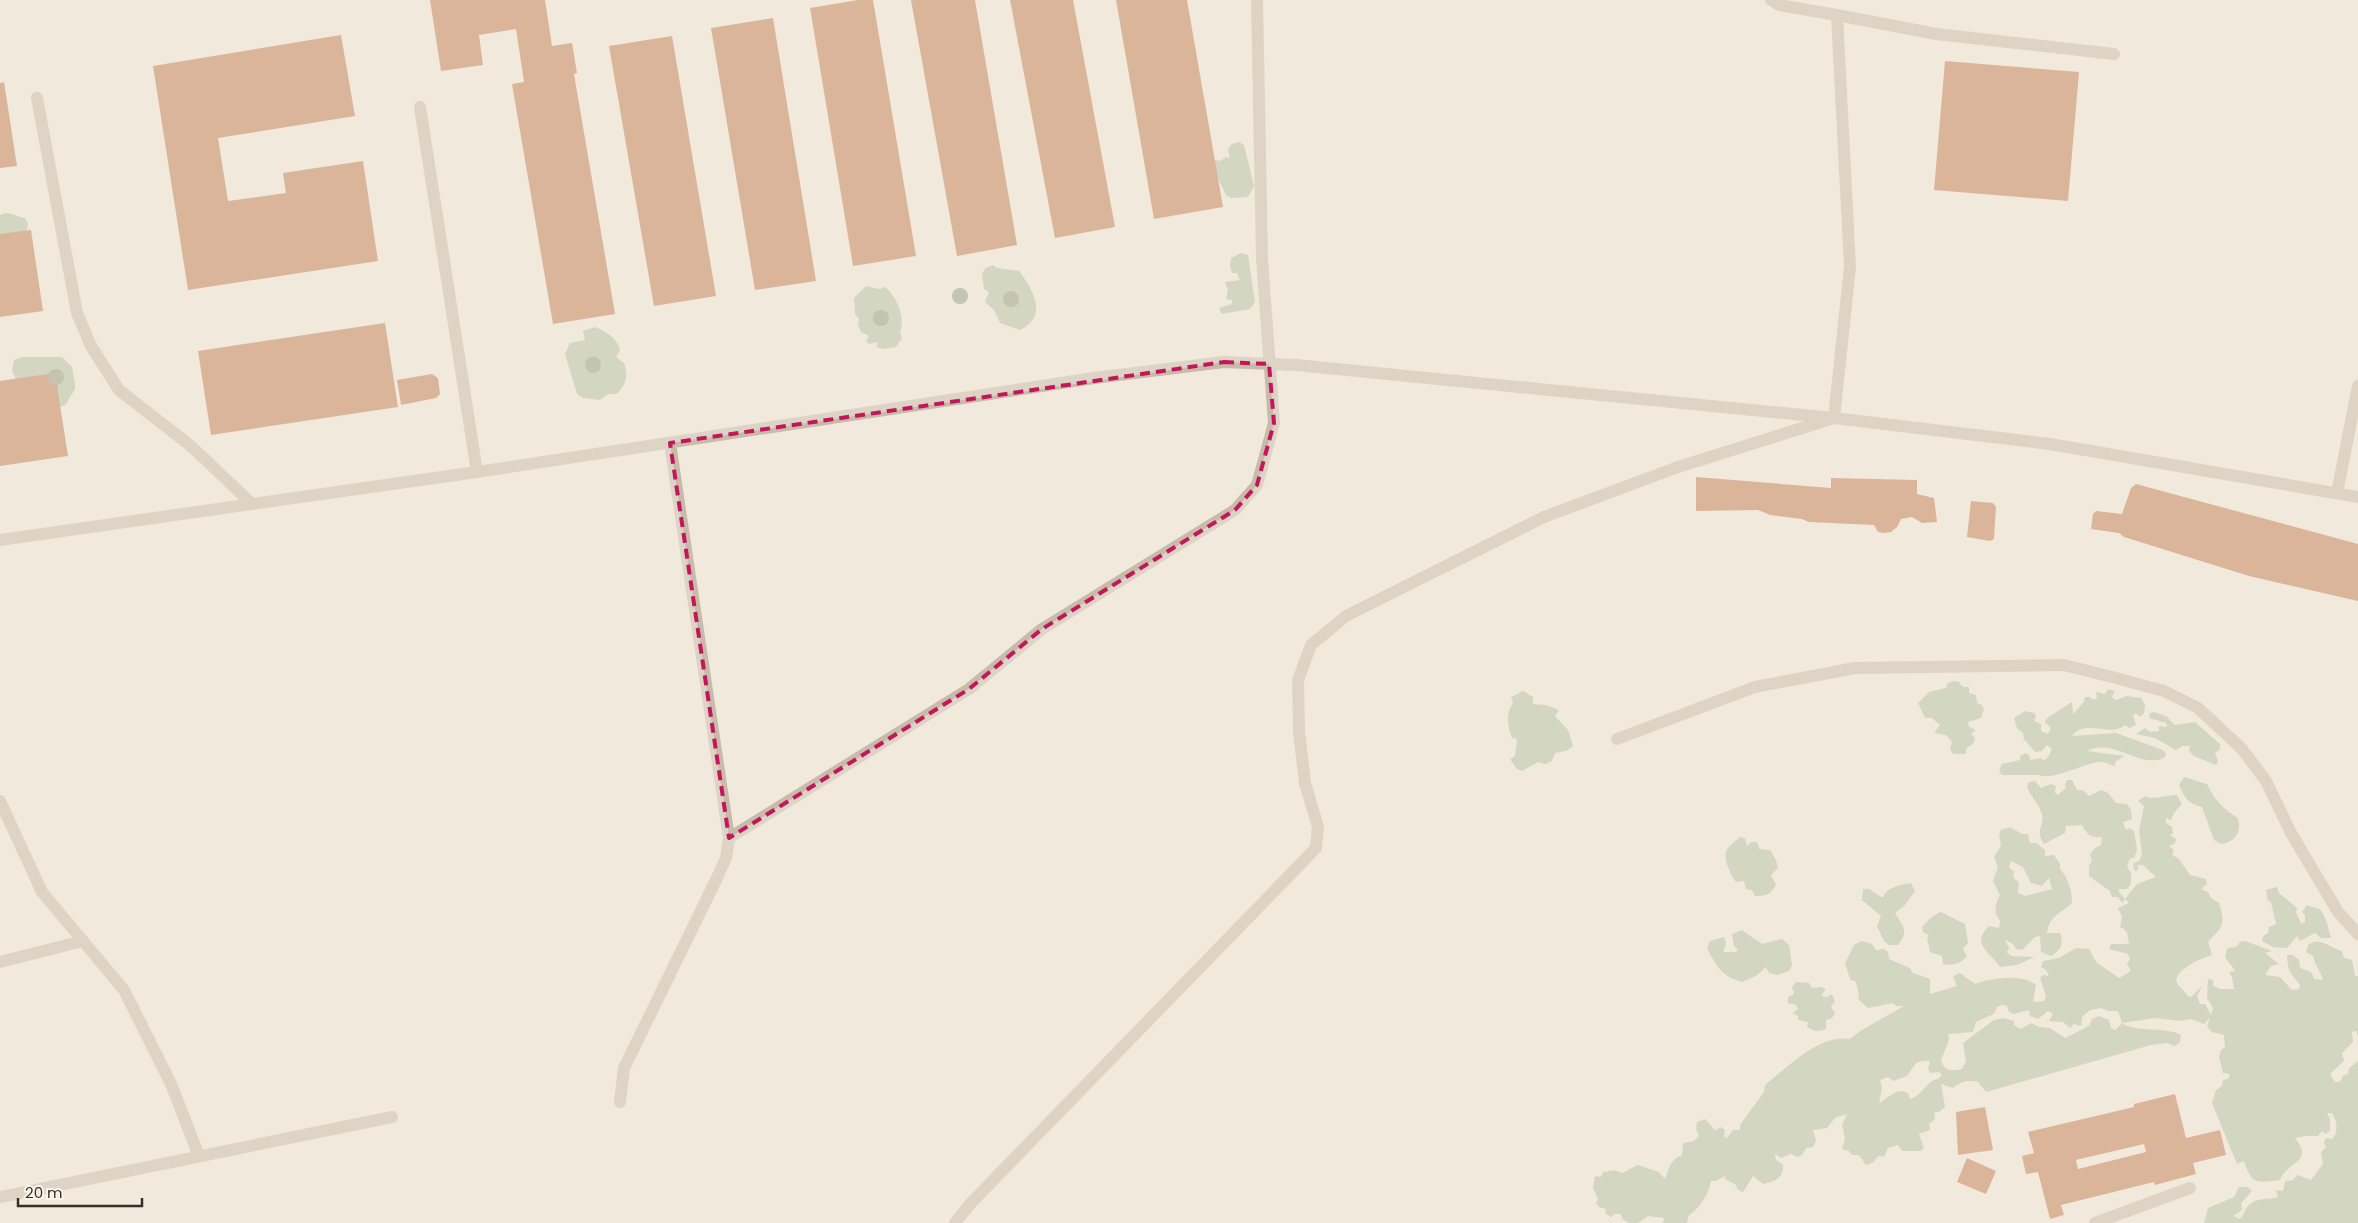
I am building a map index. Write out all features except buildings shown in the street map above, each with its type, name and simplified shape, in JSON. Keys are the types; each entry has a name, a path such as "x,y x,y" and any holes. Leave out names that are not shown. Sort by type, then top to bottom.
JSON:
{"street":[{"path":"729,838 970,688 1042,629 1235,510 1257,485 1274,423 1262,259 1257,0"},
{"path":"1771,0 1779,4 1936,34 2114,54"},
{"path":"1834,418 1850,267 1837,15"},
{"path":"36,98 77,313 91,346 119,390 192,447 252,503"},
{"path":"420,107 477,472"},
{"path":"0,540 477,472 1094,378 1224,362 1269,364 1834,418 2050,444 2358,497"},
{"path":"2337,493 2358,386"},
{"path":"955,1223 970,1203 1316,848 1318,827 1305,783 1299,732 1298,680 1311,645 1346,616 1544,517 1669,470 1834,418"},
{"path":"620,1102 624,1068 716,880 726,858 729,838 670,442"},
{"path":"1617,739 1755,687 1855,668 2064,665 2112,677 2164,691 2198,708 2242,749 2266,781 2291,833 2338,912 2358,934"},
{"path":"0,801 42,892 124,990 171,1084 200,1156"},
{"path":"0,962 83,941"},
{"path":"0,1198 392,1117"},
{"path":"2095,1223 2190,1188"}],"highlighted area":[{"path":"1224,362 1269,364 1274,423 1257,485 1235,510 1042,629 969,689 729,838 670,443"}],"green space":[{"path":"1239,142 1244,145 1254,186 1248,197 1231,198 1226,195 1218,178 1213,179 1215,160 1220,161 1226,157 1230,158 1228,149 1232,144"},
{"path":"5,213 25,218 28,224 27,231 0,246 0,215"},
{"path":"1241,253 1248,255 1255,302 1250,309 1222,314 1219,308 1232,304 1232,300 1226,299 1228,290 1225,282 1240,280 1237,273 1232,273 1230,266 1231,258"},
{"path":"993,265 997,268 1019,271 1033,294 1036,302 1034,318 1020,330 1000,323 994,310 985,302 989,292 984,289 982,273 986,268"},
{"path":"866,286 880,289 884,287 896,300 901,313 902,326 900,331 902,338 896,347 883,349 877,347 877,342 869,344 866,341 869,336 861,332 858,325 859,319 855,314 854,298"},
{"path":"595,327 607,333 617,342 620,350 616,357 624,363 626,372 623,387 617,394 608,394 600,400 583,398 577,394 565,354 570,343 585,340 583,331"},
{"path":"22,357 62,357 72,367 75,389 66,404 61,407 51,404 16,379 12,371 14,360"},
{"path":"1959,682 1963,687 1969,687 1969,693 1976,695 1977,703 1982,705 1984,710 1981,718 1968,722 1969,727 1976,730 1971,734 1975,738 1973,744 1966,748 1966,754 1953,754 1950,749 1952,742 1946,735 1934,733 1940,725 1932,718 1925,718 1918,703 1929,692 1946,688 1948,683"},
{"path":"2108,689 2115,691 2112,697 2116,700 2127,696 2141,698 2145,705 2144,713 2140,717 2135,713 2133,716 2136,725 2129,728 2125,725 2113,730 2084,729 2077,731 2072,736 2116,733 2163,750 2166,754 2165,757 2147,760 2118,750 2097,748 2087,751 2124,756 2115,762 2115,766 2101,762 2093,763 2052,776 2002,775 1999,771 2002,764 2020,760 2020,756 2025,753 2029,755 2030,760 2042,758 2043,761 2048,757 2052,749 2047,745 2042,751 2035,752 2024,739 2023,733 2017,728 2014,718 2025,711 2034,713 2036,716 2034,721 2041,724 2041,731 2048,734 2051,728 2045,722 2047,718 2072,702 2073,714 2084,702 2085,697 2090,697 2093,700 2097,698 2096,692 2105,694"},
{"path":"1523,691 1533,697 1533,704 1546,705 1559,710 1555,716 1568,730 1573,746 1566,751 1555,753 1552,761 1545,764 1538,762 1522,771 1517,769 1510,759 1515,756 1517,739 1512,738 1508,720 1510,707 1513,703 1511,697"},
{"path":"2154,712 2166,716 2175,725 2195,722 2220,744 2220,749 2215,753 2218,761 2216,765 2194,756 2189,751 2190,746 2182,746 2176,750 2155,738 2136,734 2145,728 2150,732 2159,731 2159,726 2167,727 2166,723 2149,718 2150,713"},
{"path":"2184,777 2207,784 2220,804 2238,818 2239,828 2234,839 2221,844 2214,840 2202,807 2190,802 2181,790 2179,785"},
{"path":"2067,780 2072,780 2077,790 2083,790 2089,796 2101,790 2108,793 2116,803 2127,804 2131,810 2132,819 2123,822 2126,830 2130,828 2134,831 2137,850 2134,858 2130,858 2127,867 2131,873 2131,884 2127,889 2119,889 2119,892 2125,899 2122,903 2118,897 2112,897 2110,891 2089,876 2089,865 2092,861 2090,854 2101,845 2102,837 2090,835 2082,825 2066,826 2065,833 2044,844 2041,839 2042,814 2027,786 2029,782 2035,781 2041,788 2051,784 2056,786 2055,792 2058,795 2066,788"},
{"path":"2177,795 2182,804 2171,820 2166,818 2166,823 2172,827 2173,833 2170,835 2176,839 2175,843 2169,846 2174,850 2172,855 2179,859 2190,875 2206,879 2207,884 2201,889 2208,892 2211,898 2219,903 2223,921 2220,928 2208,942 2212,955 2186,967 2177,977 2177,982 2186,994 2191,997 2202,986 2197,996 2200,1004 2205,1004 2211,1015 2213,1008 2207,998 2208,979 2213,980 2213,986 2220,989 2234,989 2229,972 2235,971 2225,955 2228,948 2236,947 2240,942 2245,941 2272,951 2265,953 2279,964 2271,966 2265,975 2280,977 2292,990 2299,989 2300,985 2289,969 2287,955 2293,955 2299,960 2300,968 2311,972 2314,979 2323,980 2313,956 2306,952 2308,945 2313,942 2324,943 2342,951 2344,958 2352,960 2355,976 2358,976 2358,1036 2356,1031 2352,1032 2353,1042 2342,1053 2344,1061 2330,1074 2335,1082 2340,1082 2343,1076 2348,1074 2349,1068 2358,1061 2358,1223 2204,1223 2208,1208 2234,1197 2239,1187 2248,1187 2252,1191 2241,1203 2242,1210 2233,1216 2240,1219 2252,1202 2278,1197 2276,1190 2283,1191 2285,1181 2293,1180 2297,1175 2311,1180 2323,1164 2321,1152 2326,1147 2324,1142 2326,1138 2332,1139 2336,1133 2335,1119 2332,1113 2327,1113 2330,1119 2330,1131 2326,1134 2322,1131 2318,1136 2295,1138 2302,1152 2301,1157 2283,1174 2280,1180 2256,1181 2250,1175 2244,1161 2237,1164 2212,1103 2216,1090 2222,1086 2223,1080 2228,1079 2230,1074 2223,1073 2219,1057 2221,1050 2225,1047 2224,1035 2212,1032 2207,1027 2210,1018 2204,1024 2191,1019 2180,1021 2154,1018 2122,1023 2134,1028 2174,1032 2181,1035 2180,1042 2175,1046 2167,1043 2151,1045 1986,1092 1978,1082 1965,1082 1953,1088 1941,1084 1945,1107 1939,1112 1934,1112 1935,1119 1929,1124 1930,1130 1919,1134 1924,1148 1921,1151 1902,1151 1898,1145 1888,1148 1884,1157 1878,1156 1874,1162 1866,1165 1859,1155 1852,1155 1849,1151 1842,1149 1845,1139 1842,1125 1847,1114 1835,1118 1827,1128 1813,1130 1816,1141 1813,1147 1806,1148 1802,1155 1797,1157 1791,1154 1781,1158 1775,1154 1776,1160 1783,1165 1782,1173 1778,1179 1763,1184 1753,1176 1743,1192 1738,1190 1735,1184 1725,1179 1725,1176 1716,1181 1711,1181 1703,1200 1697,1209 1689,1215 1687,1223 1663,1223 1664,1218 1648,1216 1638,1223 1629,1223 1622,1219 1621,1214 1615,1214 1611,1217 1606,1214 1605,1208 1600,1208 1596,1203 1598,1199 1593,1188 1595,1176 1601,1177 1603,1172 1614,1170 1622,1173 1638,1165 1659,1172 1665,1179 1672,1162 1682,1155 1683,1143 1694,1141 1699,1136 1696,1129 1697,1122 1705,1119 1715,1130 1721,1127 1725,1130 1724,1135 1726,1139 1733,1130 1740,1130 1740,1125 1764,1092 1765,1085 1794,1061 1827,1042 1838,1039 1850,1039 1860,1031 1904,1006 1896,1006 1893,1003 1868,1008 1858,999 1859,994 1856,982 1850,979 1845,963 1854,945 1862,941 1872,944 1876,950 1884,949 1888,952 1889,959 1910,968 1913,973 1930,979 1930,994 1957,986 1953,976 1960,973 1975,984 2006,978 2030,981 2036,985 2033,1002 2044,1001 2046,996 2040,978 2043,975 2049,976 2046,970 2041,967 2043,961 2059,958 2076,948 2089,949 2096,962 2119,978 2131,971 2127,964 2130,959 2128,954 2109,949 2111,944 2129,944 2127,933 2123,928 2120,928 2122,917 2118,908 2129,903 2125,899 2137,884 2156,877 2143,865 2138,865 2138,870 2135,871 2133,864 2140,860 2142,853 2139,831 2144,806 2138,801 2145,796 2152,798","holes":["2002,1005 2007,1006 2009,1012 2014,1014 2029,1010 2030,1016 2038,1019 2048,1011 2053,1014 2049,1021 2063,1022 2070,1028 2074,1024 2081,1026 2082,1017 2090,1010 2101,1008 2108,1011 2118,1011 2122,1023 2115,1030 2111,1028 2109,1020 2099,1016 2092,1019 2089,1026 2065,1038 2050,1028 2039,1027 2031,1023 2021,1029 2014,1025 2014,1021 2004,1018 1994,1020 1963,1043 1966,1061 1962,1069 1952,1070 1946,1068 1941,1060 1949,1040 1948,1034 1973,1032 1976,1022 1994,1014 1997,1007","1930,1061 1928,1070 1931,1073 1939,1072 1942,1075 1930,1083 1918,1095 1910,1099 1908,1093 1900,1091 1879,1103 1882,1088 1880,1080 1888,1077 1893,1081 1907,1076 1916,1063"]},
{"path":"2010,827 2022,834 2028,834 2030,843 2036,843 2045,850 2045,856 2054,855 2067,880 2072,903 2053,918 2048,927 2047,933 2060,933 2062,944 2057,951 2051,956 2041,952 2040,936 2035,937 2022,950 2016,949 2013,944 2005,940 2009,948 2007,952 2011,956 2034,957 2017,965 2000,967 1984,949 1981,939 1989,926 1999,928 2000,921 1996,915 1996,908 2000,895 1993,881 1998,867 1994,857 2001,846 1999,834 2001,830","holes":["2011,861 2023,867 2031,883 2042,886 2049,878 2052,889 2025,896 2018,893 2019,883 2013,877 2014,872 2009,867"]},
{"path":"1739,837 1745,838 1747,846 1751,842 1757,842 1759,849 1770,850 1776,860 1778,868 1771,875 1776,885 1767,894 1755,896 1752,890 1746,889 1744,881 1736,882 1730,872 1725,855 1729,846"},
{"path":"1911,883 1915,891 1905,905 1895,913 1904,928 1904,935 1898,945 1889,945 1884,941 1877,926 1881,916 1862,900 1863,889 1869,889 1883,898 1890,889"},
{"path":"2277,887 2279,893 2297,908 2296,912 2301,924 2305,922 2305,915 2302,912 2307,905 2321,910 2331,938 2321,938 2315,933 2300,941 2297,936 2287,948 2273,947 2262,941 2263,936 2268,933 2269,927 2276,924 2266,890"},
{"path":"1941,912 1965,924 1968,943 1963,949 1967,956 1956,964 1943,964 1942,956 1930,952 1927,938 1929,935 1923,932 1922,927 1924,924"},
{"path":"1742,930 1762,944 1782,939 1789,945 1792,965 1789,971 1777,975 1769,973 1766,967 1756,976 1742,982 1724,973 1717,966 1709,952 1709,943 1724,937 1726,944 1723,952 1735,952 1738,950 1734,946 1732,934"},
{"path":"1796,982 1809,983 1812,988 1821,987 1826,989 1821,996 1827,997 1832,994 1835,1001 1831,1007 1835,1013 1832,1018 1826,1020 1826,1029 1814,1031 1807,1027 1808,1022 1798,1020 1798,1016 1793,1013 1798,1009 1796,1005 1788,1003 1788,997 1794,994 1792,987"}]}
